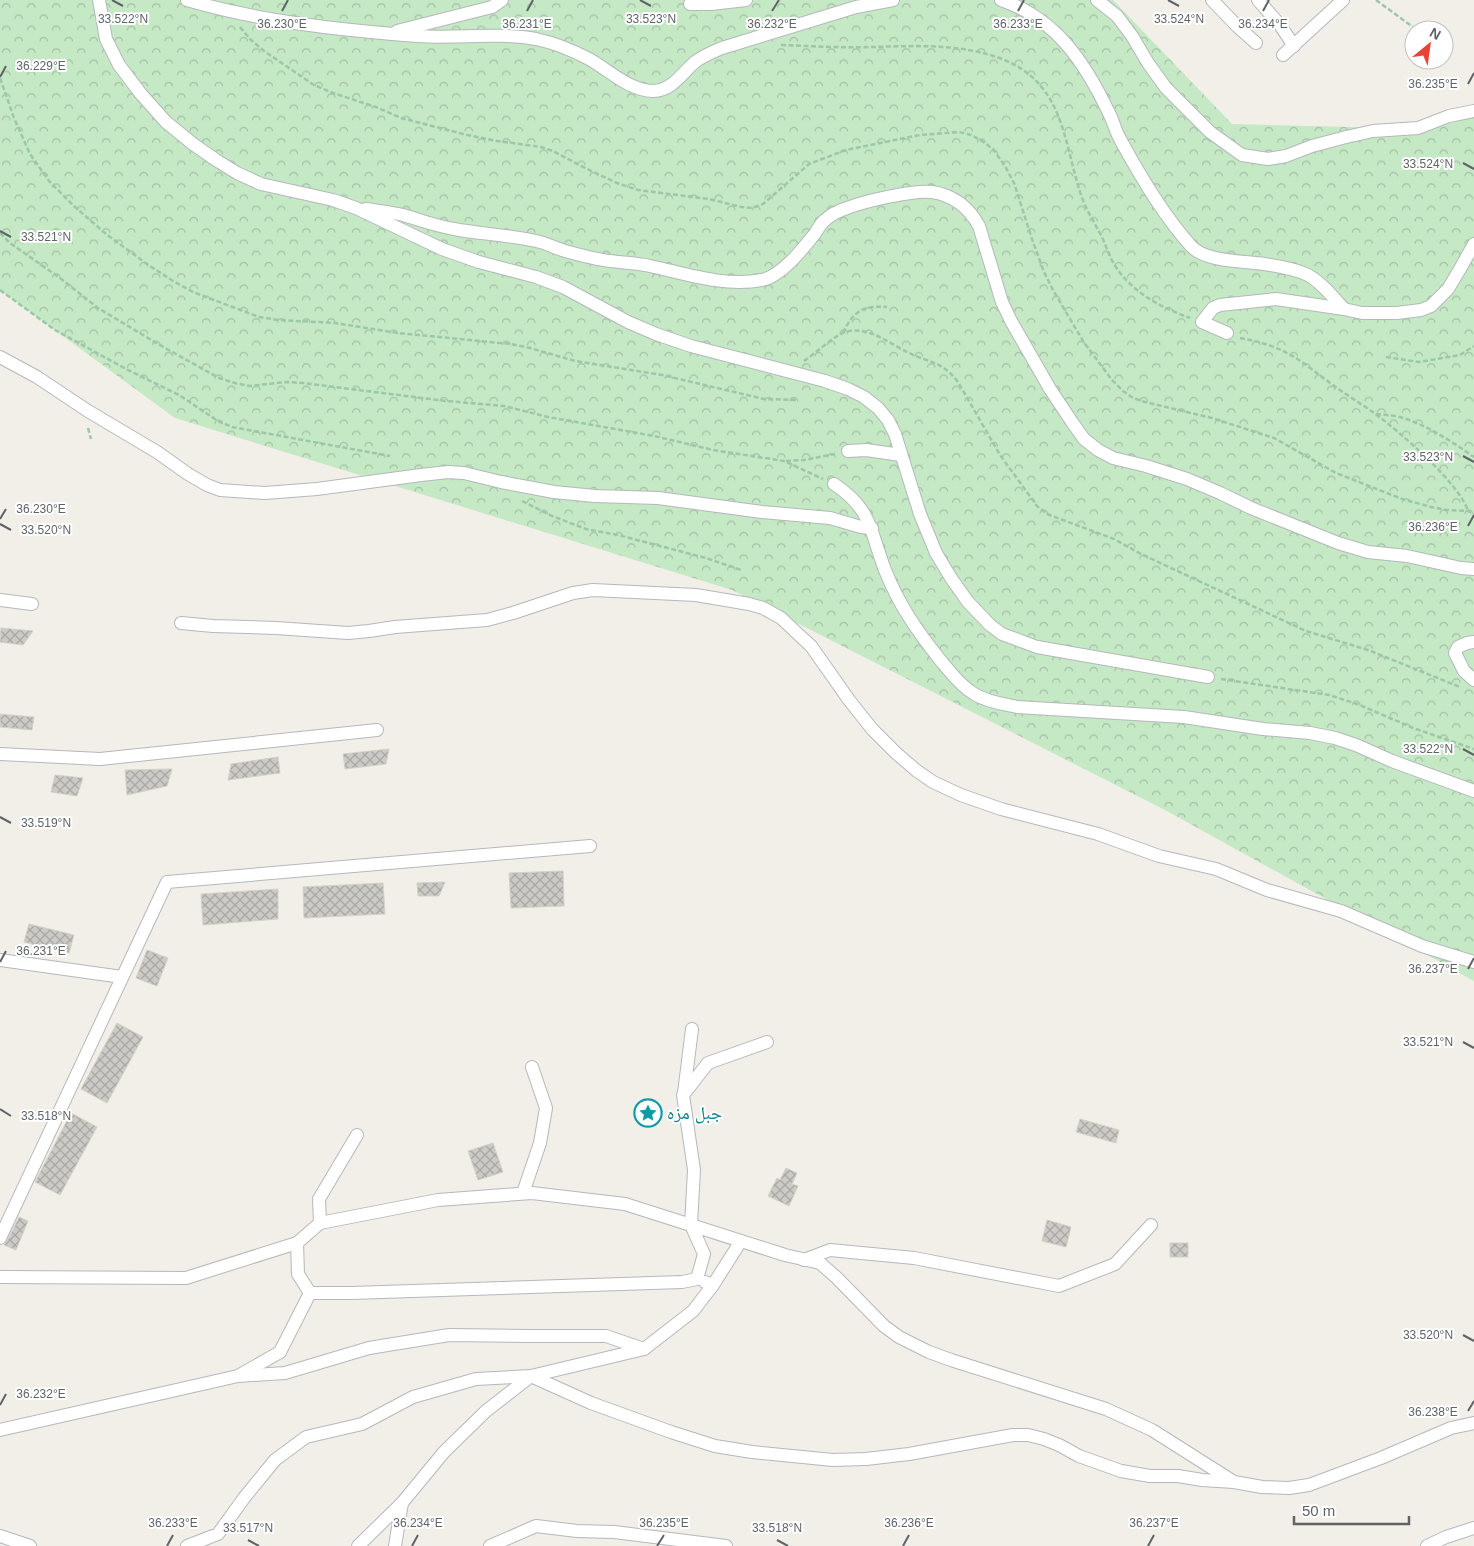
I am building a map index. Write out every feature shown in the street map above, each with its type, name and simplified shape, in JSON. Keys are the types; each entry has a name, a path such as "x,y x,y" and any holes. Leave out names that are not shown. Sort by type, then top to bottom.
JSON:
{"street":[{"path":"98,0 106,39 119,65 141,94 166,122 193,144 237,173 261,184 333,200 356,208 442,249 479,262 536,277 562,287 628,322 656,334 691,346 826,381 864,397 878,408 888,420 895,434 920,514 936,553 968,602 990,625 1002,634 1037,647 1208,677"},
{"path":"186,0 236,14 338,29 438,36 513,36 554,43 590,60 630,85 643,90 654,91 664,89 675,83 697,61 722,48 856,7 893,0"},
{"path":"389,33 492,7 502,0"},
{"path":"690,4 746,0"},
{"path":"1001,0 1016,5 1045,23 1079,59 1109,112 1119,138 1146,184 1193,249 1219,259 1264,264 1293,270 1308,276 1322,286 1344,309"},
{"path":"1098,0 1118,16 1166,88 1210,132 1242,155 1268,159 1286,156 1312,146 1346,137 1373,131 1418,128 1449,116 1474,111"},
{"path":"1212,0 1256,43"},
{"path":"1258,0 1280,25 1294,46"},
{"path":"1283,55 1344,0"},
{"path":"356,208 403,215 456,230 508,235 600,260 650,266 692,277 718,281 750,282 765,280 775,275 813,237 823,222 833,214 846,208 906,194 931,192 941,194 963,205 976,220 986,244 1002,302 1011,321 1050,389 1072,422 1084,439 1098,450 1113,458 1187,479 1338,543 1368,552 1430,560 1474,569"},
{"path":"1227,333 1202,322 1213,308 1234,302 1276,299 1378,314 1421,310 1431,306 1448,289 1474,244"},
{"path":"0,357 37,377 88,411 157,452 188,474 220,490 266,493 309,490 448,472 464,473 554,492 595,496 658,498 762,512 830,518 861,527 872,528"},
{"path":"848,451 866,450 901,454"},
{"path":"834,484 847,492 863,511 872,528 885,570 906,614 952,674 977,696 1017,706 1184,716 1335,738 1474,791"},
{"path":"182,623 348,633 395,626 487,620 574,593 593,590 696,595 749,604 763,608 781,618 811,646 849,700 872,728 896,753 933,782 1001,809 1098,834 1159,856 1216,869 1267,890 1341,911 1422,946 1474,962"},
{"path":"0,600 32,604"},
{"path":"1474,642 1458,647 1455,653 1464,671 1474,680"},
{"path":"0,754 100,758 377,730"},
{"path":"0,1238 168,882 590,846"},
{"path":"0,960 122,977"},
{"path":"692,1029 683,1095 694,1170 691,1225 704,1254 697,1279"},
{"path":"683,1095 708,1063 767,1042"},
{"path":"523,1193 540,1143 546,1108 532,1066"},
{"path":"320,1223 319,1198 357,1135"},
{"path":"0,1277 186,1278 297,1243 320,1223 438,1200 532,1193 625,1204 785,1255 820,1264 837,1278 884,1326 899,1337 929,1352 951,1360 1106,1409 1152,1430 1234,1482"},
{"path":"804,1260 830,1250 914,1258 1059,1286 1115,1264 1151,1226"},
{"path":"186,1546 218,1534 275,1460 306,1436 362,1424 413,1397 476,1379 531,1376 644,1349 693,1311 741,1241"},
{"path":"297,1243 298,1274 310,1293"},
{"path":"310,1293 672,1283 697,1279 712,1285"},
{"path":"238,1376 280,1352 310,1293"},
{"path":"0,1430 238,1376 285,1373 368,1348 449,1335 606,1336 644,1349"},
{"path":"531,1376 591,1403 671,1432 715,1446 752,1452 833,1460 866,1459 908,1454 1013,1435 1028,1435 1044,1439 1078,1456 1121,1472 1150,1476 1178,1476 1262,1487 1289,1488 1309,1485 1381,1458 1451,1428 1474,1423"},
{"path":"358,1546 402,1503 444,1452 486,1411 531,1376"},
{"path":"395,1546 402,1503"},
{"path":"490,1546 536,1526 577,1531 614,1532 726,1546"},
{"path":"1427,1546 1446,1537 1474,1528"},
{"path":"0,1536 30,1546"}],"path":[{"path":"1376,0 1405,20"},
{"path":"236,14 240,27 257,45 314,85 333,94 376,106 402,118 464,134 541,147 638,190 709,198 741,208 752,208 763,204 809,164 846,150 920,135 959,132 971,135 993,149 1005,166 1014,183 1032,239 1053,290 1083,340 1112,380 1133,398 1212,418 1274,438 1336,473 1402,499 1439,508 1468,511 1474,514"},
{"path":"772,45 871,47 915,45 944,47 976,51 1002,59 1024,70 1038,81 1048,94 1058,114 1081,195 1114,264 1140,294 1171,311 1202,322"},
{"path":"0,78 14,118 30,154 49,181 106,234 147,264 193,292 259,316 279,320 335,323 398,334 511,344 575,361 662,375 764,399 797,400"},
{"path":"0,234 98,308 219,378 235,384 249,386 286,382 302,383 446,401 504,406 548,417 654,436 713,450 784,461 804,460 848,451"},
{"path":"0,290 56,330 128,370 179,395 218,421 232,427 390,456"},
{"path":"801,363 843,332 852,318 862,309 872,306 887,307"},
{"path":"843,332 854,330 883,338 914,355 935,362 951,373 1000,455 1037,506 1047,514 1114,539 1141,554 1306,631 1368,650 1464,689"},
{"path":"1227,333 1269,345 1299,360 1375,414 1440,472 1459,492 1466,503 1468,511"},
{"path":"1386,357 1419,362 1460,355 1474,346"},
{"path":"1375,414 1398,417 1414,422 1444,437 1474,457"},
{"path":"784,461 834,484"},
{"path":"521,500 527,505 586,529 627,537 706,558 741,570"},
{"path":"1208,677 1329,695 1360,705 1413,728 1474,749"}],"green space":[{"path":"0,0 1113,0 1232,124 1430,129 1474,116 1474,981 1167,811 732,590 175,418 0,290"}],"building":[{"path":"1,628 33,631 23,645 0,642"},
{"path":"0,714 34,717 32,730 0,727"},
{"path":"389,749 386,764 345,769 343,754"},
{"path":"278,757 280,773 228,780 231,764"},
{"path":"172,769 167,786 127,795 125,770"},
{"path":"55,775 83,778 77,796 51,792"},
{"path":"563,871 564,906 511,908 509,873"},
{"path":"445,882 439,896 418,896 417,883"},
{"path":"383,883 385,914 304,918 303,887"},
{"path":"278,889 278,919 203,925 201,894"},
{"path":"29,924 74,935 69,953 24,942"},
{"path":"147,950 168,958 157,986 136,978"},
{"path":"117,1023 143,1037 107,1103 81,1089"},
{"path":"71,1113 97,1127 60,1195 35,1182"},
{"path":"1080,1119 1119,1130 1116,1143 1076,1132"},
{"path":"493,1143 503,1172 478,1180 468,1151"},
{"path":"786,1168 797,1173 792,1184 798,1186 789,1206 768,1196 777,1178 780,1180"},
{"path":"19,1217 28,1221 16,1250 4,1245"},
{"path":"1047,1220 1071,1227 1066,1247 1042,1241"},
{"path":"1170,1243 1188,1243 1188,1257 1170,1257"}],"place":[{"name":"جبل مزه","path":"648,1113"}]}
